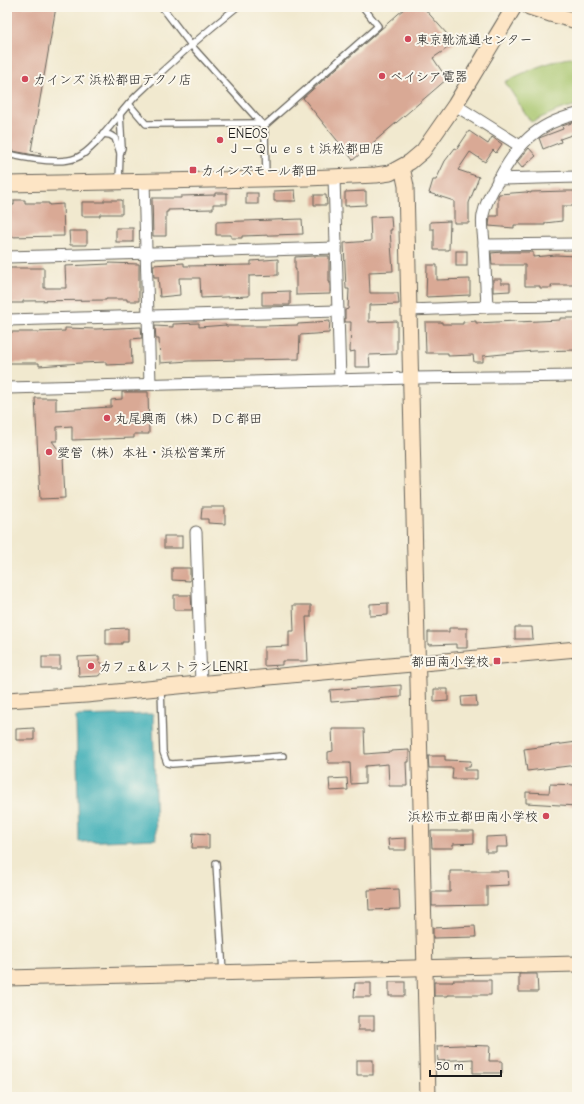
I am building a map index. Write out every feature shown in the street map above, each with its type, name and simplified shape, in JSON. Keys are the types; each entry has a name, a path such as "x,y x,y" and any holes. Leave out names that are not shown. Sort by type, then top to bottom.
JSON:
{"street":[{"path":"7,184 334,177 390,173 402,168 423,151 455,105 514,7"},
{"path":"529,7 577,21"},
{"path":"455,105 520,146"},
{"path":"487,307 483,214 498,179 524,140 541,128 558,120 577,114"},
{"path":"402,168 406,186 412,378 417,664 428,1097"},
{"path":"334,177 340,380"},
{"path":"498,179 577,178"},
{"path":"144,181 150,384"},
{"path":"484,246 577,244"},
{"path":"7,257 336,248"},
{"path":"410,310 577,306"},
{"path":"7,320 337,311"},
{"path":"7,388 412,378 577,376"},
{"path":"196,532 201,684"},
{"path":"7,700 86,696 577,649"},
{"path":"7,978 577,964"}],"lane":[{"path":"162,7 191,44 262,125 265,131 266,178"},
{"path":"7,154 59,162 68,161 83,155 129,104 191,44 237,7"},
{"path":"129,104 146,124 262,125 378,26 363,7"},
{"path":"119,182 120,154 122,148 120,114"},
{"path":"103,134 110,135 115,138 120,154"},
{"path":"161,688 163,752 167,763 172,764 283,756"},
{"path":"216,863 223,973"}],"green space":[{"path":"577,57 577,105 559,110 531,122 505,82 540,66 558,60"}],"water":[{"path":"153,714 156,839 79,842 76,716"}],"building":[{"name":"カインズ 浜松都田テクノ店","path":"7,7 56,7 31,151 41,153 40,156 7,150"},
{"path":"406,7 423,7 455,43 433,58 447,79 353,160 303,98"},
{"path":"575,122 577,133 560,139 561,142 543,149 539,138 563,129 562,126"},
{"path":"469,131 488,144 492,137 502,144 496,153 493,150 485,162 470,152 458,170 479,177 469,203 469,223 454,223 454,201 429,193 433,180 436,180 445,161 455,148 457,149"},
{"path":"529,148 536,156 522,168 517,162"},
{"path":"295,190 296,201 274,201 274,191"},
{"path":"366,191 366,205 345,206 345,192"},
{"path":"577,191 577,206 562,206 562,221 545,223 545,225 514,225 514,228 489,226 490,216 498,216 499,194"},
{"path":"215,193 227,193 227,204 213,204 213,209 168,210 168,212 166,212 166,236 153,236 152,198 181,198 181,196 215,195"},
{"path":"246,193 258,193 258,204 246,204"},
{"path":"314,195 326,195 327,205 314,205"},
{"path":"14,200 25,200 25,203 49,203 49,205 63,204 64,236 7,237 7,205 14,205"},
{"path":"104,200 122,200 122,214 82,216 82,202 104,202"},
{"path":"391,216 392,230 390,230 393,271 369,272 370,293 398,293 399,304 369,305 369,322 397,321 397,354 369,355 370,367 355,367 355,351 350,352 351,322 345,322 345,310 348,309 349,289 346,289 344,243 371,241 370,217"},
{"path":"302,219 303,234 242,236 242,238 231,238 231,235 216,235 216,222"},
{"path":"450,221 449,250 434,250 434,229 430,229 430,222"},
{"path":"116,228 133,228 133,242 116,242"},
{"path":"69,231 87,231 87,245 70,245"},
{"path":"456,251 467,251 467,266 456,266"},
{"path":"533,252 533,257 556,255 577,256 577,285 551,285 552,288 525,286 525,265 492,265 491,253"},
{"path":"329,256 330,294 296,295 295,257"},
{"path":"278,259 278,275 249,276 249,296 201,298 200,278 179,278 180,295 160,297 158,277 154,277 153,265 184,263 184,266 251,265 251,261"},
{"path":"109,263 139,264 139,301 127,301 127,299 106,299 23,301 23,303 9,303 9,268 44,268 44,288 66,288 65,266"},
{"path":"427,265 437,265 437,280 470,279 470,295 426,297"},
{"path":"493,279 501,279 501,283 510,283 510,291 493,292"},
{"path":"290,291 290,305 262,305 262,292"},
{"path":"560,318 577,318 577,350 533,351 483,356 483,362 474,362 473,355 448,356 448,353 426,353 425,322 463,324 463,322 476,321 476,323 517,322 560,320"},
{"path":"330,321 329,333 300,335 299,359 160,363 159,339 156,339 155,326 173,327 173,324 199,323 199,327 226,325 265,326 298,325"},
{"path":"141,327 142,338 131,339 132,364 106,365 106,362 39,366 39,363 7,363 7,332 65,331 65,328 96,329"},
{"path":"122,392 148,392 149,434 134,434 134,438 72,440 72,426 57,427 57,441 52,441 63,456 65,498 40,499 35,398 56,398 56,410 111,407 111,400 122,399"},
{"path":"202,507 225,507 225,524 208,523 208,519 201,519"},
{"path":"164,536 182,536 182,548 164,548"},
{"path":"172,568 190,568 190,581 172,580"},
{"path":"174,595 191,595 192,610 174,610"},
{"path":"388,603 388,615 370,616 370,604"},
{"path":"293,605 311,605 311,617 306,617 308,661 282,661 282,665 264,666 264,647 289,646 289,631 294,631"},
{"path":"515,627 532,627 533,639 515,639"},
{"path":"128,628 128,642 122,642 122,644 106,644 106,629"},
{"path":"449,628 467,628 467,648 456,648 456,644 428,645 428,632 449,632"},
{"name":"カフェ&レストランLENRI","path":"99,656 99,661 104,665 104,672 98,676 79,677 78,657"},
{"path":"42,657 60,657 60,669 42,669"},
{"path":"401,685 401,697 331,702 330,690"},
{"path":"434,689 448,689 448,701 434,702"},
{"path":"476,696 477,706 462,706 461,697"},
{"path":"34,728 34,740 16,740 16,729"},
{"path":"332,729 364,729 365,754 409,750 409,762 406,762 407,786 389,786 388,764 365,766 365,783 351,784 350,763 328,763 328,752 333,751"},
{"path":"577,742 577,765 527,771 524,749"},
{"path":"428,756 445,756 445,760 471,761 470,767 464,767 464,770 477,770 477,779 452,779 453,768 429,768"},
{"path":"347,778 348,790 330,791 329,779"},
{"path":"550,784 577,785 577,806 526,803 526,792 549,793"},
{"path":"431,831 474,831 474,843 453,844 453,848 432,848"},
{"path":"193,833 209,834 209,848 192,848"},
{"path":"507,836 508,847 496,847 496,852 486,852 486,837"},
{"path":"406,838 406,850 389,850 388,839"},
{"path":"450,871 508,871 509,885 487,886 487,905 432,906 432,892 450,892"},
{"path":"399,889 400,909 369,910 368,890"},
{"path":"475,926 476,937 433,938 433,928"},
{"path":"519,974 537,974 538,992 519,992"},
{"path":"453,980 491,980 491,995 434,996 434,982 453,982"},
{"path":"389,982 405,982 405,996 389,996"},
{"path":"355,983 371,983 371,997 354,997"},
{"path":"358,1016 374,1016 374,1030 358,1030"},
{"path":"437,1046 490,1046 489,1061 502,1061 502,1073 473,1073 473,1059 438,1061"},
{"path":"357,1060 373,1060 373,1075 357,1075"}],"place":[{"name":"東京靴流通センター","path":"408,39"},
{"name":"ベイシア電器","path":"382,76"},
{"name":"カインズ 浜松都田テクノ店","path":"25,79"},
{"name":"ENEOS Ｊ－Ｑｕｅｓｔ浜松都田店","path":"220,140"},
{"name":"カインズモール都田","path":"193,170"},
{"name":"丸尾興商（株） ＤＣ都田","path":"107,418"},
{"name":"愛管（株）本社・浜松営業所","path":"49,452"},
{"name":"都田南小学校","path":"497,661"},
{"name":"カフェ&レストランLENRI","path":"91,666"},
{"name":"浜松市立都田南小学校","path":"546,816"}]}
